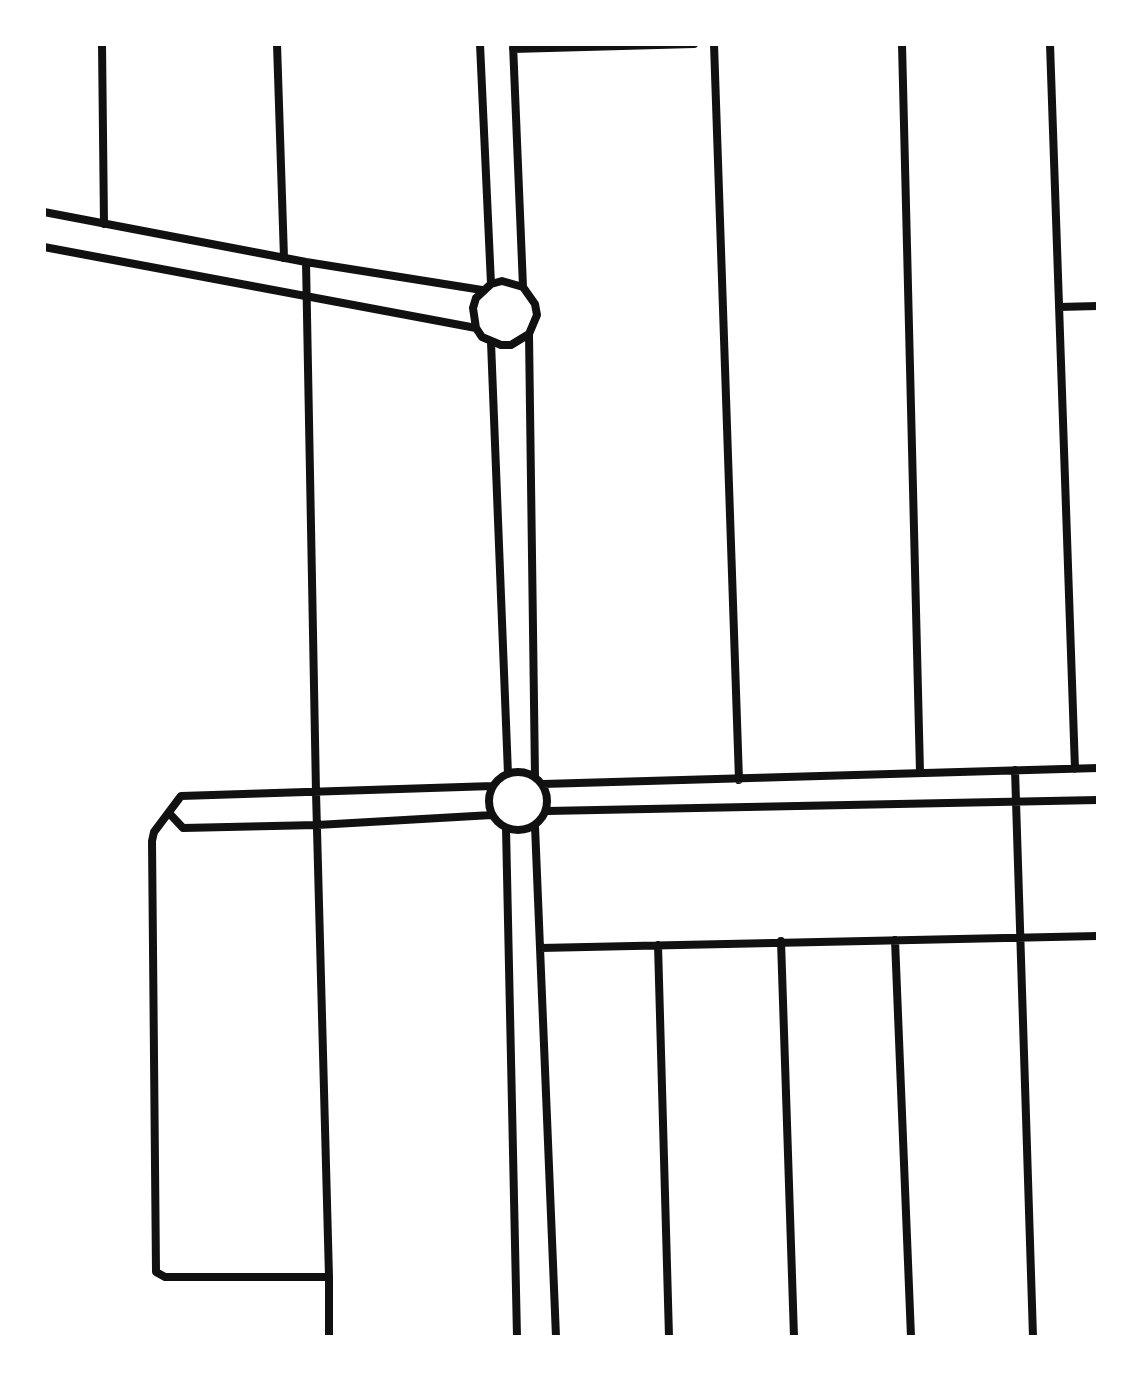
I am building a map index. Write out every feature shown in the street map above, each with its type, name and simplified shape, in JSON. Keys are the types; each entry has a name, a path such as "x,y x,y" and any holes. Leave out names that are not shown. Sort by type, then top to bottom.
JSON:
{"street":[{"path":"102,44 104,224"},
{"path":"277,44 284,258"},
{"path":"480,44 491,284"},
{"path":"539,781 529,334 537,315 535,304 523,287 513,46 694,44"},
{"path":"714,44 739,780"},
{"path":"902,44 920,772"},
{"path":"1050,44 1075,769"},
{"path":"44,212 306,262 482,290"},
{"path":"44,247 476,328 491,342 511,345 529,334"},
{"path":"306,262 329,1337"},
{"path":"476,328 473,308 482,290 502,281 523,287"},
{"path":"1059,307 1098,306"},
{"path":"491,342 508,774"},
{"path":"539,781 739,780 1098,768"},
{"path":"1015,770 1033,1337"},
{"path":"527,773 539,781 547,792 547,811 535,826 525,830 506,828 492,815 489,795 493,786 508,774 527,773"},
{"path":"329,1277 165,1277 156,1272 152,841 159,824 181,796 493,786"},
{"path":"547,811 1098,800"},
{"path":"169,813 183,828 317,825 492,815"},
{"path":"535,826 556,1337"},
{"path":"506,828 517,1337"},
{"path":"540,948 1098,936"},
{"path":"895,940 911,1337"},
{"path":"781,941 794,1337"},
{"path":"658,945 669,1337"}]}
